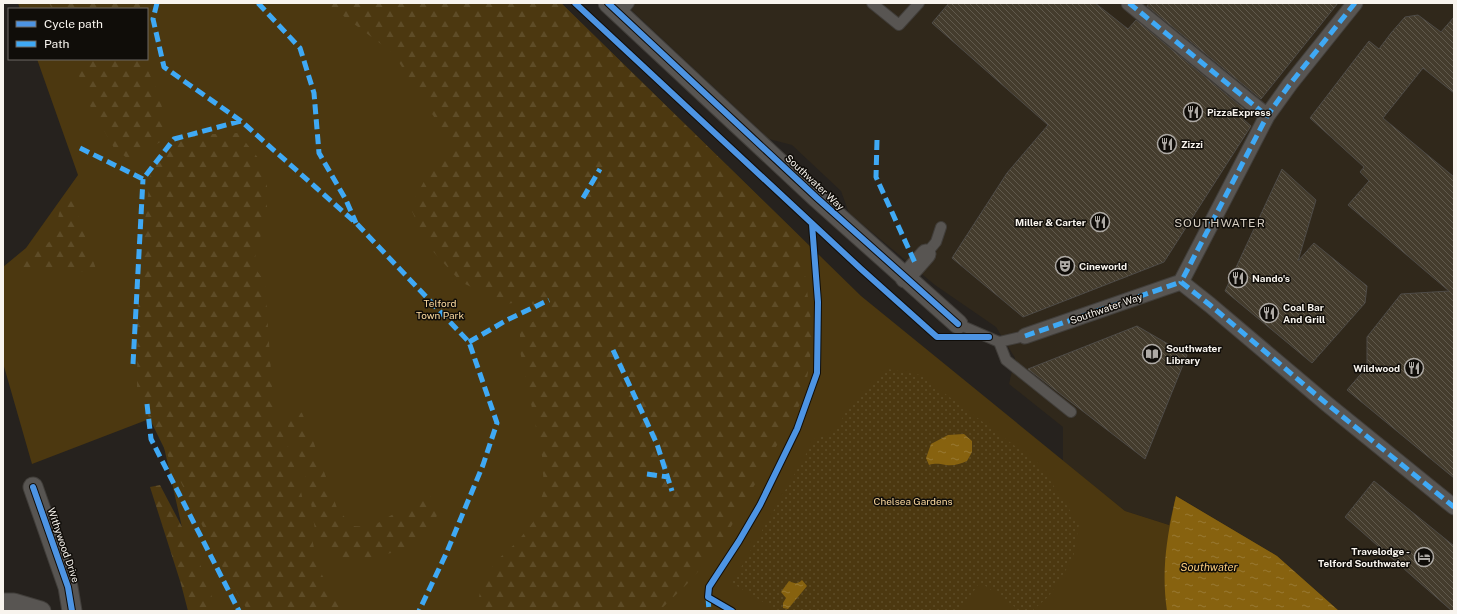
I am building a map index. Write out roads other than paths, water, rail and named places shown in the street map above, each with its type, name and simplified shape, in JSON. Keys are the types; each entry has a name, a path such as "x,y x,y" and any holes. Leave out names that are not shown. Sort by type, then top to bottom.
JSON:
{"street":[{"path":"1129,3 1267,116"},
{"path":"1355,3 1290,84 1267,116 1181,282 1327,404 1454,507"},
{"name":"Southwater Way","path":"619,7 817,198 958,324"},
{"path":"905,278 926,254"},
{"name":"Southwater Way","path":"1025,336 1181,282"},
{"name":"Withywood Drive","path":"33,487 68,587 72,611"},
{"path":"3,603 14,603 41,611"}],"lane":[{"path":"872,3 899,24 919,3"},
{"path":"926,254 936,242 941,227"},
{"name":"Southwater Way","path":"958,324 999,342 1025,336"},
{"path":"999,342 1006,360 1071,412"}],"water":[{"path":"964,434 972,441 972,452 967,461 954,465 929,465 926,458 931,444 948,435"},
{"name":"Southwater","path":"1176,496 1277,556 1339,611 1167,611 1165,596 1166,553"},
{"path":"802,580 807,586 788,609 783,608 783,603 786,598 781,592 789,581 796,583"}],"place":[{"name":"PizzaExpress","path":"1193,112"},
{"name":"Zizzi","path":"1167,144"},
{"name":"Miller & Carter","path":"1100,222"},
{"name":"Cineworld","path":"1065,266"},
{"name":"Nando's","path":"1238,278"},
{"name":"Coal Bar And Grill","path":"1269,313"},
{"name":"Southwater Library","path":"1152,354"},
{"name":"Wildwood","path":"1414,368"},
{"name":"Travelodge - Telford Southwater","path":"1424,557"}],"district":[{"name":"SOUTHWATER","path":"1220,223"}],"park label":[{"name":"Telford Town Park","path":"440,308"},
{"name":"Chelsea Gardens","path":"913,501"}]}
